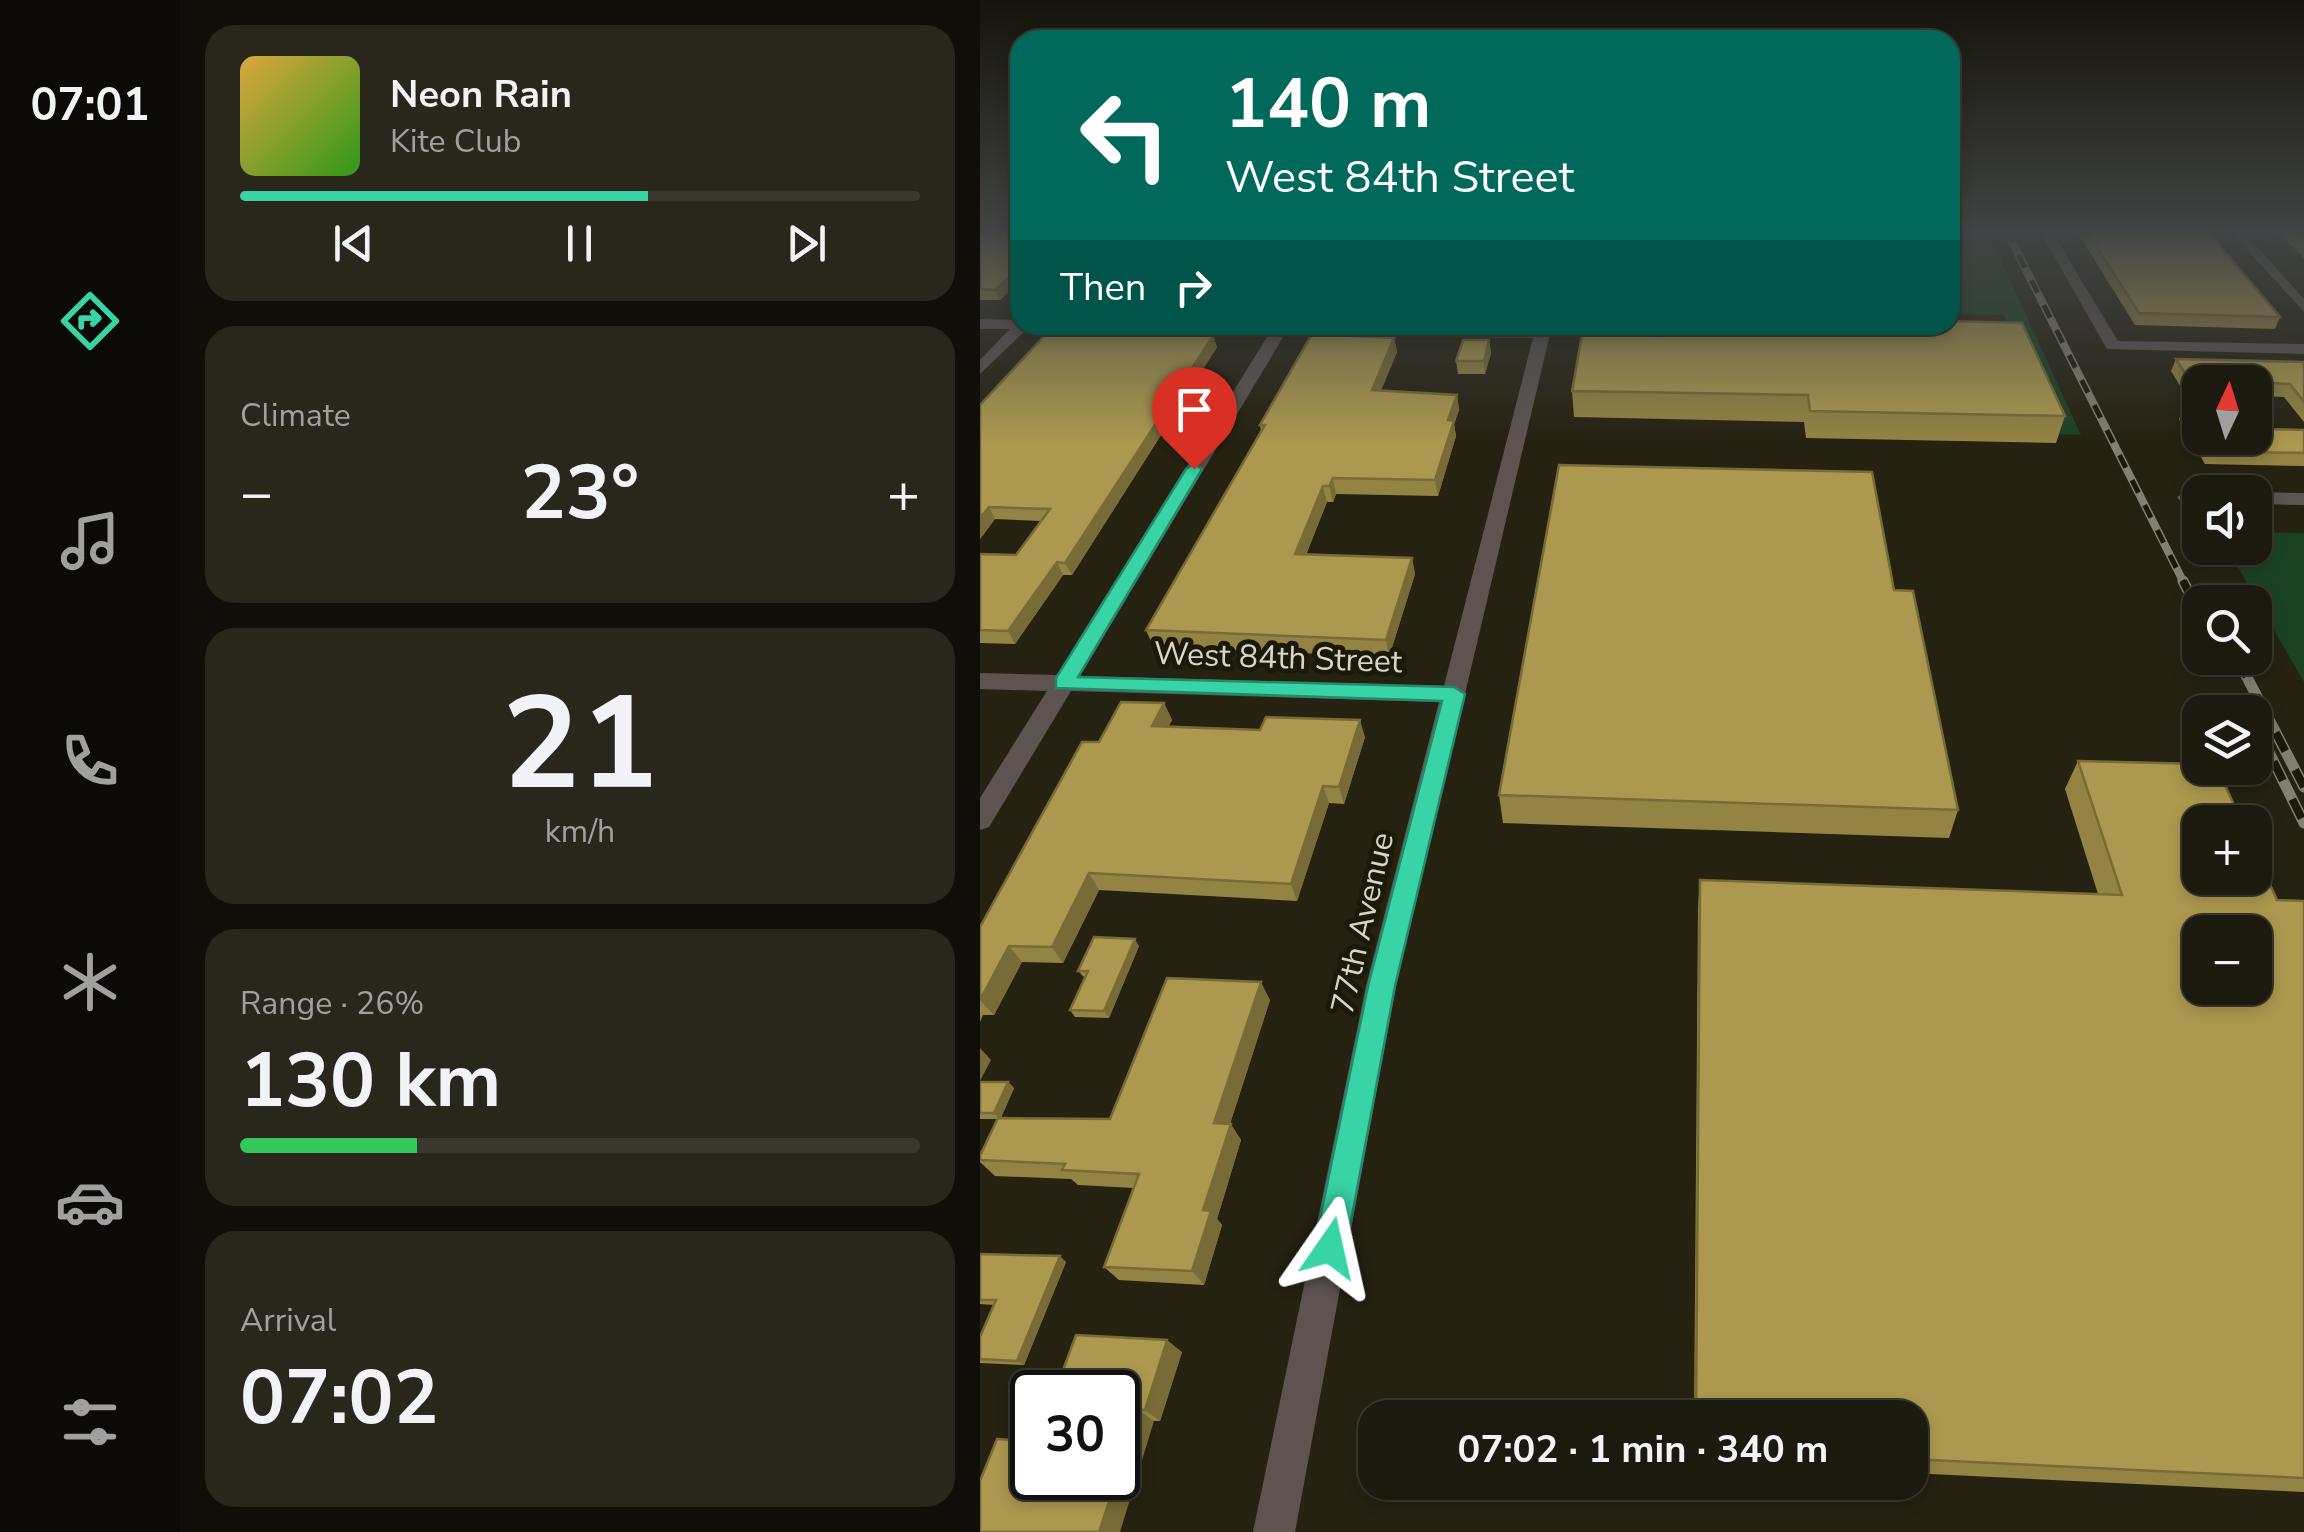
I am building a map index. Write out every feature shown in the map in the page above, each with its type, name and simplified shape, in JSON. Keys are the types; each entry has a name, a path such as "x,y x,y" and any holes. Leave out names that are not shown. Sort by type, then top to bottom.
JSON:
{"street":[{"path":"2087,301 2113,346 2304,349"},
{"path":"980,324 1010,325"},
{"path":"980,369 1012,335"},
{"path":"980,820 1276,335"},
{"name":"77th Avenue","path":"1274,1532 1381,986 1542,335"},
{"path":"2272,498 2304,499"},
{"name":"West 84th Street","path":"980,681 1454,694"}],"green space":[{"path":"1960,301 2020,301 2081,435 2054,434 2004,315 1960,314"},
{"path":"2272,532 2304,533 2304,682 2272,626 2272,585 2248,585 2237,565 2272,565"}],"building":[{"path":"2132,301 2267,301 2280,317 2139,313"},
{"path":"1960,321 2022,323 2065,416 1810,411 1808,395 1572,391 1582,335 1960,335"},
{"path":"1045,335 1213,336 1065,563 1057,562 1008,631 980,630 980,554 1016,555 1050,509 989,507 980,518 980,405"},
{"path":"1311,335 1394,338 1372,390 1457,395 1448,420 1454,421 1435,480 1333,478 1329,486 1323,486 1295,554 1412,558 1386,640 1146,630 1265,425 1260,425"},
{"path":"1463,340 1489,340 1484,361 1456,361"},
{"path":"2176,359 2304,362 2304,402 2290,384 2272,383 2272,365 2182,365 2182,368"},
{"path":"2272,429 2304,430 2304,453 2272,452"},
{"path":"1559,465 1872,472 1894,590 1913,591 1958,810 1499,795"},
{"path":"1121,702 1164,703 1152,726 1260,730 1266,717 1360,720 1339,787 1323,786 1291,884 1089,873 1052,947 1009,946 980,1000 980,927 1082,742 1099,742"},
{"path":"2078,761 2182,764 2182,785 2225,785 2234,805 2182,805 2182,895 2272,895 2272,889 2277,900 2304,901 2304,1478 1928,1460 1928,1400 1696,1400 1700,880 2122,895"},
{"path":"1094,937 1135,939 1104,1011 1070,1010 1088,971 1078,971"},
{"path":"1167,978 1261,982 1214,1123 1231,1124 1203,1210 1211,1211 1192,1271 1104,1267 1139,1174 1062,1170 1065,1164 980,1160 980,1156 998,1118 1110,1119"},
{"path":"980,1082 1008,1082 994,1113 980,1113"},
{"path":"980,1254 1060,1256 1017,1361 980,1359 980,1337 996,1300 980,1300"},
{"path":"1076,1335 1167,1340 1145,1410 1140,1410 1140,1370 1063,1370"},
{"path":"997,1439 1010,1440 1010,1500 1110,1500 1099,1532 980,1532 980,1481"}],"railway":[{"path":"2042,301 2184,583"},
{"path":"2183,581 2185,585"},
{"path":"2246,675 2304,787"},
{"path":"2272,758 2304,823"}],"route":[{"path":"1194,469 1063,683 1454,694 1381,986 1330,1248"}]}
